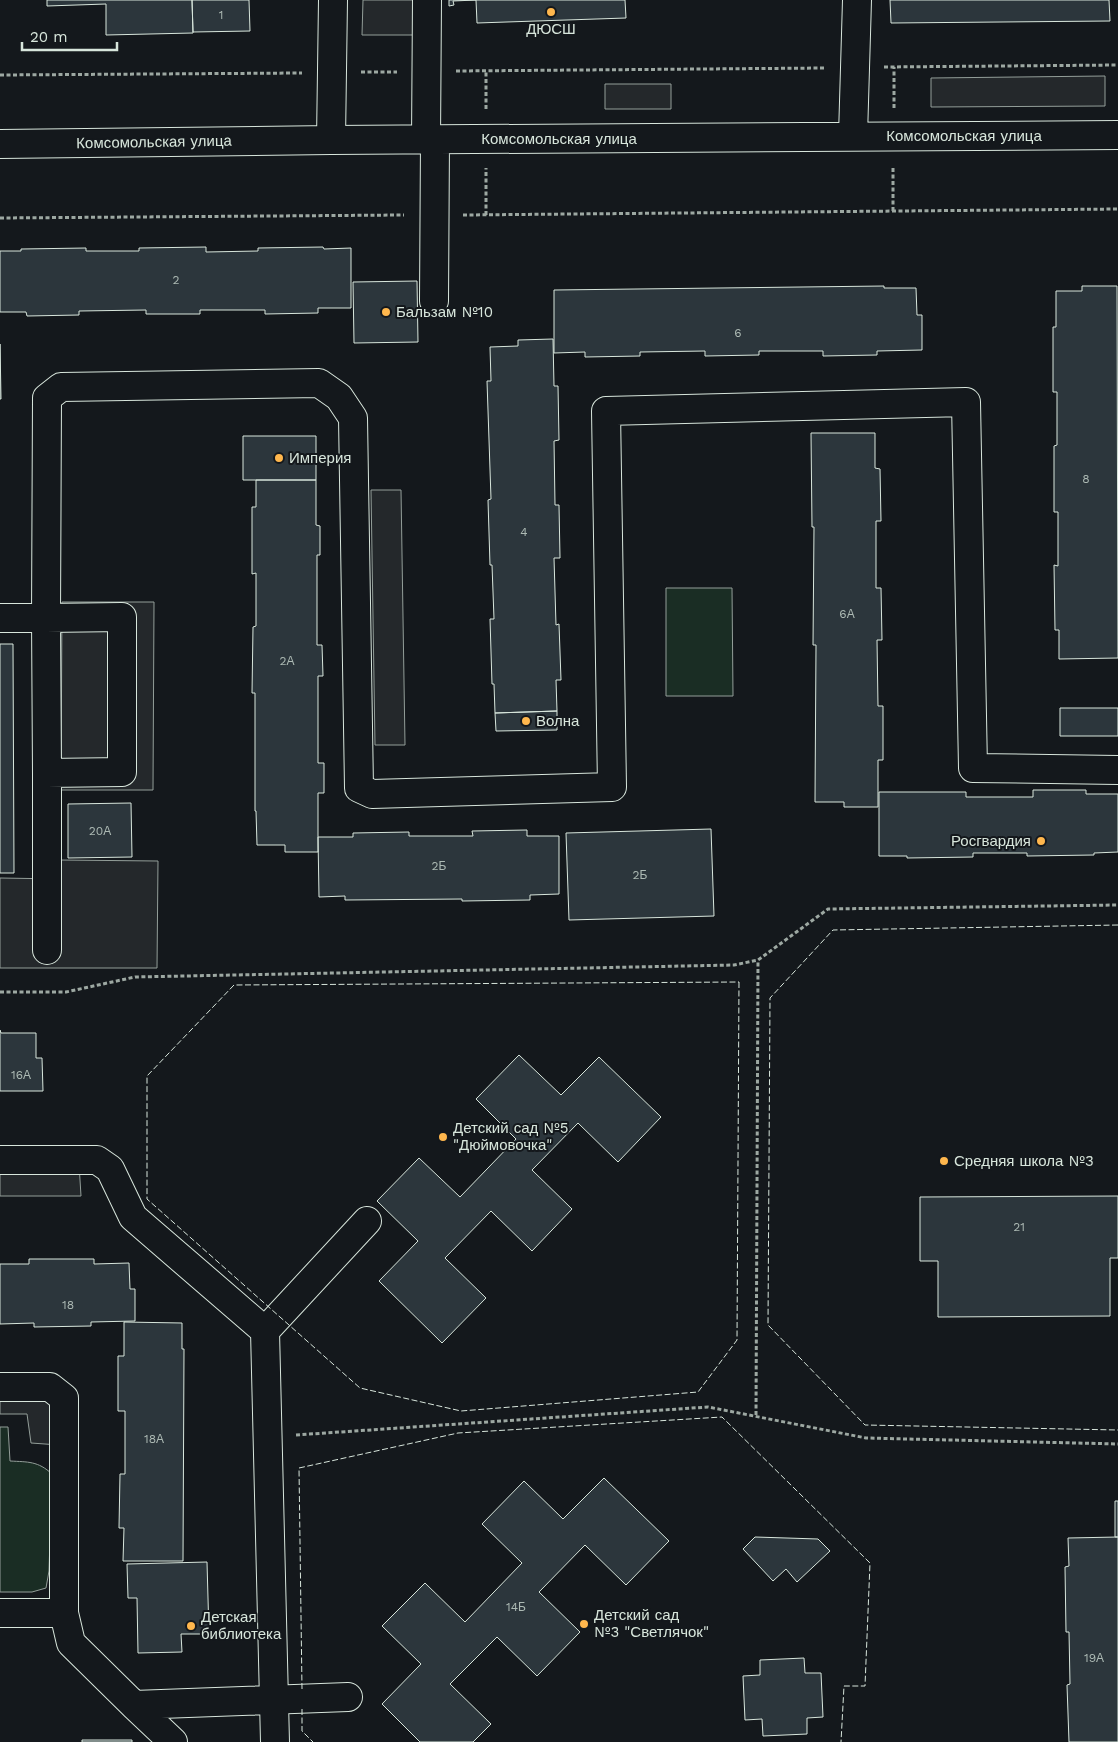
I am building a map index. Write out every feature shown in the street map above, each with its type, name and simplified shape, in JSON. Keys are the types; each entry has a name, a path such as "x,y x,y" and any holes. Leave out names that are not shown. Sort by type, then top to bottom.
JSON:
{"street":[{"path":"331,140 333,0"},
{"path":"427,0 426,72 435,215 434,302"},
{"path":"853,136 857,0"},
{"name":"Комсомольская улица","path":"0,144 1118,135"},
{"path":"47,950 47,398 61,387 319,383 339,397 353,418 360,788 372,794 612,787 606,411 966,402 973,768 1118,770"},
{"path":"0,618 122,617 122,772 47,773"},
{"path":"0,1160 98,1160 110,1169 133,1217 265,1332"},
{"path":"275,1742 265,1332 367,1221"},
{"path":"0,1387 50,1387 64,1398 64,1613 71,1643 173,1742"},
{"path":"0,1613 64,1613"},
{"path":"134,1705 348,1697"}],"path":[{"path":"0,75 1118,65"},
{"path":"0,218 1118,209"},
{"path":"0,992 66,992 135,976 734,965 758,960 828,909 1118,906"},
{"path":"756,1416 758,960"},
{"path":"268,1437 708,1407 866,1438 1118,1444"}],"green space":[{"path":"666,588 732,588 733,696 666,696"},
{"path":"0,1427 8,1427 10,1461 37,1464 52,1474 49,1571 46,1588 32,1592 0,1592"}],"shaded area":[{"path":"363,0 414,0 414,35 362,35"},
{"path":"1105,76 1105,106 931,107 931,78"},
{"path":"605,84 671,84 671,109 605,109"},
{"path":"371,490 401,490 405,745 375,745"},
{"path":"62,602 154,602 153,790 61,790"},
{"path":"60,860 158,861 157,968 0,968 0,878 60,879"},
{"path":"0,1164 79,1164 81,1196 0,1196"},
{"path":"0,1391 50,1391 59,1445 31,1443 27,1414 0,1414"}],"building":[{"path":"47,0 192,0 193,33 106,35 106,4 47,6"},
{"path":"192,0 249,0 250,31 193,32"},
{"path":"449,0 476,0 453,1 454,5 449,6"},
{"name":"ДЮСШ","path":"476,0 625,0 626,18 477,23"},
{"path":"890,0 1109,0 1110,21 891,23"},
{"path":"206,247 206,252 258,251 258,248 351,248 351,308 318,308 318,313 265,314 265,310 200,310 200,314 146,314 146,310 79,311 79,315 27,316 26,312 0,312 0,251 86,248 86,251 139,251 139,248"},
{"name":"Бальзам №10","path":"417,281 418,342 354,343 353,282"},
{"path":"884,286 884,288 916,288 917,315 922,315 922,350 877,351 877,355 823,356 823,351 759,351 759,355 705,356 705,351 640,352 640,356 585,357 585,352 554,353 554,290"},
{"path":"1082,286 1117,286 1118,658 1059,659 1059,630 1055,630 1054,565 1058,566 1058,512 1054,512 1054,446 1057,445 1057,392 1053,392 1053,327 1056,327 1056,291 1082,291"},
{"path":"553,339 554,386 558,386 559,440 554,441 555,505 559,505 560,558 554,558 556,625 559,624 561,680 556,680 557,711 495,713 490,619 494,619 488,500 491,499 487,381 491,381 490,347 518,346 518,340"},
{"path":"0,344 1,399 0,399"},
{"path":"811,433 875,433 875,468 880,469 881,521 876,521 876,588 881,588 882,640 877,640 878,706 883,706 883,760 878,760 878,807 844,807 844,802 815,802 816,645 813,645 814,527 812,527"},
{"name":"Империя","path":"243,436 316,436 316,480 243,480"},
{"path":"256,480 316,480 316,525 320,526 320,555 317,555 317,645 322,645 323,676 318,676 318,763 324,763 324,793 318,793 318,852 285,852 285,845 257,845 255,811 255,693 252,693 253,627 256,626 256,573 252,574 252,507 256,507"},
{"path":"0,644 13,644 14,873 0,873"},
{"path":"1060,708 1118,708 1118,736 1060,736"},
{"name":"Волна","path":"557,711 557,730 496,731 495,713"},
{"path":"1033,790 1086,790 1086,794 1118,794 1118,852 1094,853 1094,855 1027,856 1027,853 973,853 973,857 907,858 907,856 879,856 879,792 966,792 966,797 1033,797"},
{"path":"131,803 132,857 68,858 68,804"},
{"path":"711,829 714,916 569,920 566,833"},
{"path":"527,830 527,836 559,836 559,894 530,895 530,900 462,901 462,899 345,900 345,896 319,897 318,837 353,837 353,833 409,832 409,836 473,836 472,831"},
{"path":"0,1030 1,1033 36,1033 36,1058 42,1058 43,1091 0,1091"},
{"path":"519,1055 561,1095 599,1057 661,1117 618,1162 578,1123 532,1170 572,1209 532,1251 491,1211 445,1258 486,1298 442,1343 379,1281 418,1241 377,1201 419,1158 460,1197 516,1139 476,1099"},
{"path":"1118,1196 1118,1258 1110,1258 1110,1316 938,1317 938,1261 920,1261 920,1197"},
{"path":"29,1259 94,1259 94,1264 129,1263 130,1289 135,1289 135,1321 91,1322 91,1326 34,1327 34,1323 0,1324 0,1264 29,1264"},
{"path":"124,1322 182,1323 182,1349 184,1349 183,1561 123,1561 124,1528 119,1528 120,1474 125,1474 125,1411 118,1411 118,1356 124,1356"},
{"path":"604,1478 669,1541 626,1585 585,1545 539,1592 580,1632 537,1676 497,1637 450,1684 491,1724 473,1742 420,1742 382,1704 421,1664 382,1626 425,1583 465,1622 522,1563 482,1524 524,1481 563,1519"},
{"path":"1115,1501 1118,1501 1118,1537 1115,1537"},
{"path":"755,1537 818,1539 830,1551 797,1582 786,1569 773,1581 743,1549"},
{"path":"1118,1537 1118,1742 1069,1742 1067,1685 1070,1684 1069,1632 1066,1632 1065,1567 1069,1566 1068,1538"},
{"path":"207,1562 209,1634 181,1634 182,1652 138,1653 137,1598 128,1598 127,1564"},
{"path":"804,1658 805,1673 821,1673 823,1717 807,1718 807,1734 763,1736 762,1719 745,1720 743,1676 760,1675 760,1660"},
{"path":"82,1740 132,1740 132,1742 82,1742"}],"fence":[{"path":"1118,925 833,930 770,998 768,1325 865,1425 1118,1430"},
{"path":"739,982 737,1340 698,1392 461,1411 360,1388 147,1199 147,1076 234,985 739,982"},
{"path":"302,1689 299,1468 458,1433 722,1417 870,1563 865,1686 844,1686 841,1742"},
{"path":"302,1709 302,1731 313,1742"}],"place":[{"name":"ДЮСШ","path":"551,12"},
{"name":"Бальзам №10","path":"386,312"},
{"name":"Империя","path":"279,458"},
{"name":"Волна","path":"526,721"},
{"name":"Росгвардия","path":"1041,841"},
{"name":"Детский сад №5 \"Дюймовочка\"","path":"443,1137"},
{"name":"Средняя школа №3","path":"944,1161"},
{"name":"Детский сад №3 \"Светлячок\"","path":"584,1624"},
{"name":"Детская библиотека","path":"191,1626"}]}
